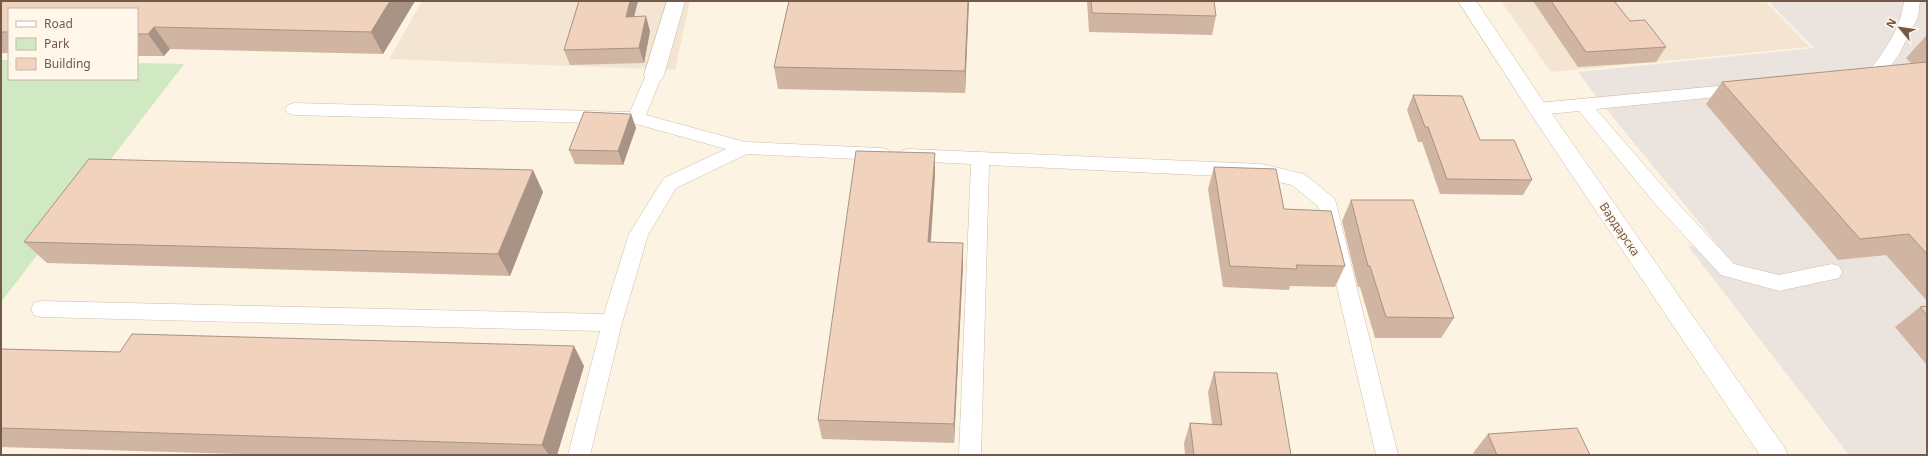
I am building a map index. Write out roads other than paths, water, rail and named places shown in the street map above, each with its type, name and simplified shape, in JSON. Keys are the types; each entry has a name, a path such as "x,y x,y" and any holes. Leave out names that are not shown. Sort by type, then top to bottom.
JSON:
{"street":[{"path":"654,75 676,1"},
{"name":"Вардарска","path":"1467,1 1538,109 1775,455"}],"lane":[{"path":"1843,79 1874,76 1890,56 1910,17 1912,1"},
{"path":"636,118 654,75"},
{"path":"1538,109 1758,88"},
{"path":"1583,105 1703,246 1728,270 1779,283 1832,272"},
{"path":"294,109 636,118 745,148 1260,171 1298,179 1327,203 1387,455"},
{"path":"579,455 612,323 639,234 670,183 745,148"},
{"path":"970,455 980,158"},
{"path":"41,309 612,323"}]}
